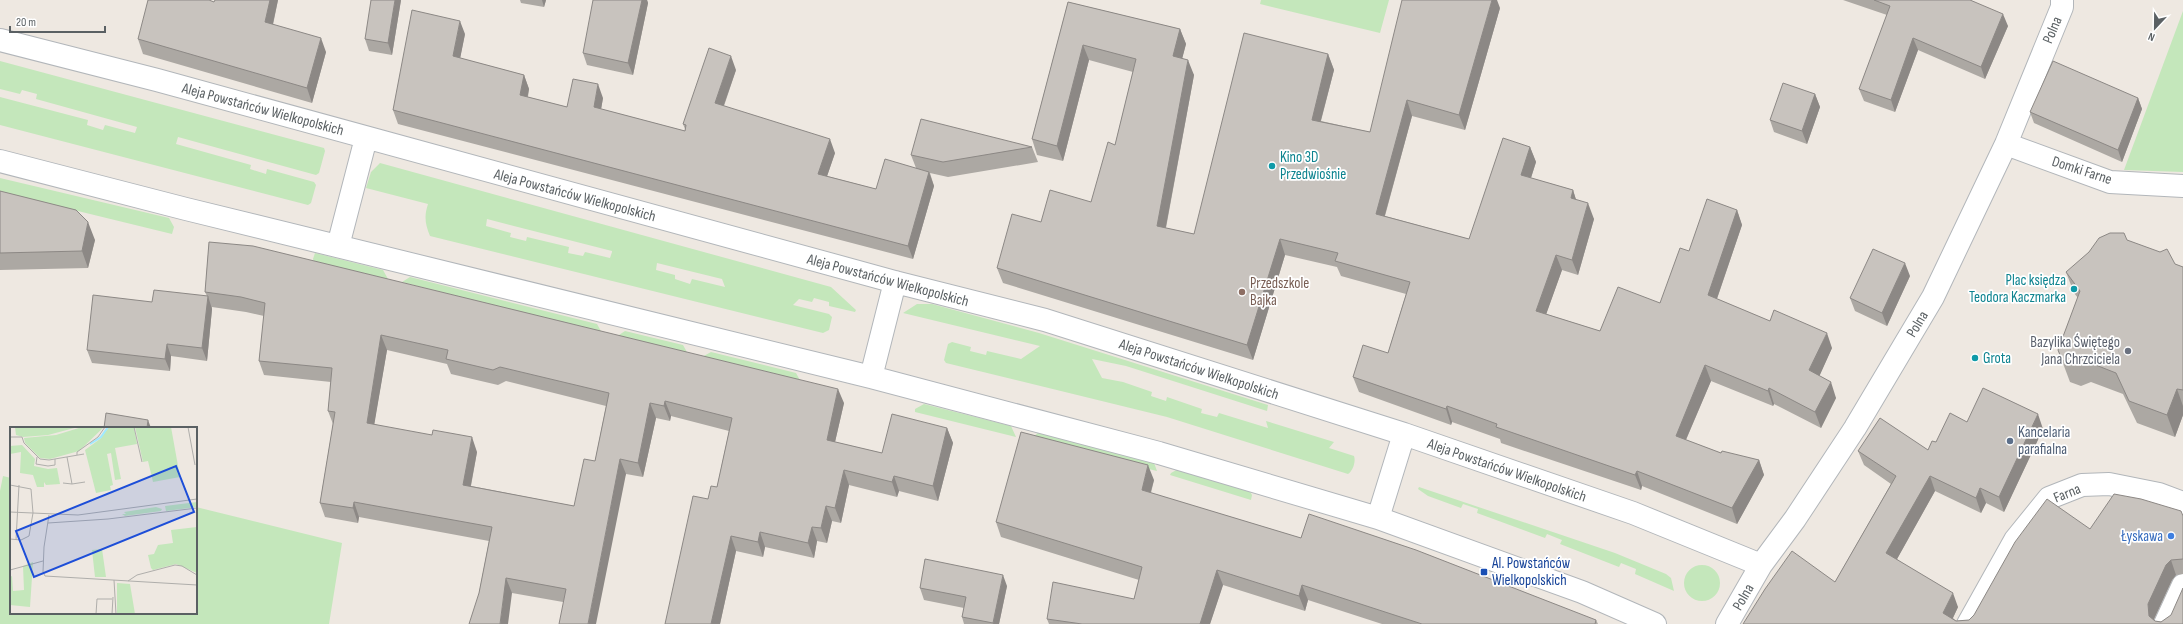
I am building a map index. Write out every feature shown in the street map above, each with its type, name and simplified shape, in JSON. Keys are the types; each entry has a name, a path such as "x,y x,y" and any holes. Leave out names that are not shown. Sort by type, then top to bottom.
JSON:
{"street":[{"name":"Polna","path":"1727,624 1761,565 1795,519 1855,428 1933,298 2006,144 2062,7 2062,0"},
{"name":"Aleja Powstańców Wielkopolskich","path":"0,40 895,282 1045,320 1404,434 1633,513 1761,565"},
{"path":"338,246 366,138"},
{"name":"Domki Farne","path":"2006,144 2110,182 2183,186"},
{"path":"0,161 871,377 1159,453 1378,518 1582,592 1655,624"},
{"path":"871,377 895,282"},
{"path":"1378,518 1404,434"},
{"name":"Farna","path":"1968,624 2015,540 2049,498 2082,485 2110,484 2159,494 2183,503"},
{"path":"2165,624 2183,586"}],"green space":[{"path":"1261,0 1389,0 1380,33 1260,4"},
{"path":"2183,11 2183,172 2124,170"},
{"path":"0,61 324,148 325,151 319,173 316,175 178,137 176,144 251,165 250,169 266,174 267,169 314,182 316,185 311,203 308,205 0,125 0,97 88,120 87,125 103,130 105,125 135,133 137,127 36,99 37,94 22,90 20,94 0,89"},
{"path":"380,163 831,287 856,310 855,312 829,306 829,302 814,298 812,302 799,299 793,305 829,314 832,317 829,330 823,333 430,236 426,220 428,204 366,188 371,172","holes":["487,219 612,251 612,252 610,258 585,252 583,256 568,253 569,247 527,237 526,241 510,237 511,233 486,226","657,263 722,279 725,287 692,279 690,284 675,279 675,275 656,270"]},
{"path":"0,178 169,218 174,227 172,234 0,192"},
{"path":"315,253 383,270 388,279 314,262 313,259"},
{"path":"410,277 597,324 602,333 402,282"},
{"path":"917,304 932,304 1039,333 1268,405 1267,411 1126,366 1092,359 1102,378 1123,382 1152,392 1151,396 1166,401 1167,397 1202,409 1201,413 1217,417 1219,413 1268,428 1266,421 1334,442 1329,448 1354,456 1354,466 1348,474 1167,417 946,363 944,360 948,344 952,342 971,347 970,351 986,355 987,351 1021,359 1040,346 903,313"},
{"path":"625,331 683,345 688,354 616,337"},
{"path":"711,352 796,373 801,382 702,357"},
{"path":"924,404 1011,426 1016,437 915,412 915,409"},
{"path":"1039,432 1153,460 1157,471 1030,440"},
{"path":"1180,468 1249,490 1252,495 1251,500 1170,475"},
{"path":"3,476 10,478 10,614 197,614 197,507 342,543 329,624 0,624 0,491"},
{"path":"1419,487 1615,553 1666,574 1671,578 1674,591 1635,574 1636,569 1621,563 1619,567 1560,544 1562,540 1547,534 1545,538 1477,513 1478,509 1463,504 1461,508 1428,496 1418,489"},
{"path":"1706,565 1715,570 1719,576 1719,590 1715,596 1706,601 1698,601 1689,596 1685,590 1684,579 1689,570 1695,566"}],"building":[{"path":"148,0 209,0 214,2 215,0 270,0 265,22 321,38 307,88 138,39"},
{"path":"371,0 395,0 388,43 365,39"},
{"path":"593,0 642,0 628,63 583,53"},
{"path":"1402,0 1492,0 1459,115 1407,100 1376,214 1469,239 1503,138 1530,147 1521,175 1573,190 1571,198 1588,203 1572,260 1556,255 1536,311 1600,331 1618,287 1660,303 1680,248 1689,251 1707,199 1737,210 1708,295 1770,321 1774,310 1827,333 1809,370 1831,382 1815,412 1769,388 1768,391 1705,365 1676,436 1721,453 1722,451 1759,460 1732,508 1637,471 1635,475 1496,427 1497,424 1447,406 1446,409 1353,377 1363,345 1388,353 1410,282 1335,261 1338,253 1280,239 1247,345 997,268 1012,214 1041,222 1050,190 1091,202 1108,142 1115,145 1136,59 1083,45 1057,146 1032,139 1068,2 1180,29 1173,56 1188,60 1157,226 1194,234 1244,33 1328,54 1312,120 1370,132"},
{"path":"1874,0 1970,0 2003,14 1981,67 1913,38 1891,100 1859,89 1890,6"},
{"path":"412,10 460,21 453,56 524,75 520,95 567,107 573,79 598,84 594,107 685,131 686,125 683,124 709,48 731,56 715,103 830,139 818,174 876,189 885,159 929,172 908,246 393,110"},
{"path":"2053,61 2138,98 2118,150 2030,112"},
{"path":"1783,83 1815,94 1802,131 1770,120"},
{"path":"921,119 1032,147 943,162 911,155"},
{"path":"0,191 76,210 88,222 82,251 0,253"},
{"name":"Bazylika Świętego Jana Chrzciciela","path":"2110,233 2124,233 2127,240 2160,252 2167,249 2175,264 2183,267 2183,390 2177,389 2167,415 2129,401 2116,373 2083,360 2073,365 2062,360 2058,350 2080,291 2066,272 2089,252 2099,238"},
{"path":"209,242 253,246 838,389 827,440 882,453 892,414 947,428 933,486 894,476 892,482 844,470 835,508 826,506 821,528 812,527 808,543 760,532 758,542 731,536 711,624 665,624 693,496 708,499 711,486 717,487 732,418 665,401 664,406 650,403 638,463 620,459 588,624 559,624 566,589 506,578 500,624 469,624 479,593 492,527 354,502 353,508 320,503 335,412 328,411 332,368 259,361 265,303 241,297 205,292","holes":["381,335 448,350 446,359 493,370 500,367 609,393 595,461 584,459 574,506 463,485 472,437 433,430 432,435 367,423"]},
{"path":"1873,249 1905,263 1882,313 1850,298"},
{"path":"154,290 208,296 202,348 167,344 165,359 87,350 93,295 152,302"},
{"path":"1983,388 2038,414 1999,497 1980,488 1976,498 1930,476 1886,553 1953,593 1943,613 1956,621 1969,620 1974,615 2015,542 2047,499 2090,529 2114,494 2141,499 2181,511 2183,516 2183,559 2171,560 2166,565 2148,604 2149,616 2155,621 2161,622 2171,615 2183,588 2183,624 1743,624 1765,589 1792,551 1835,582 1896,476 1858,451 1880,418 1928,450 1932,441 1936,442 1950,413 1967,422"},
{"path":"106,413 148,420 147,427 104,427"},
{"path":"1021,432 1148,465 1142,490 1301,538 1309,514 1416,550 1596,620 1595,624 1422,624 1302,585 1299,596 1217,570 1200,624 1082,624 1047,619 1053,582 1134,599 1142,567 996,522"},
{"path":"925,559 1003,575 993,623 962,617 966,597 920,588"}],"place":[{"name":"Kino 3D Przedwiośnie","path":"1272,166"},
{"name":"Plac księdza Teodora Kaczmarka","path":"2074,289"},
{"name":"Przedszkole Bajka","path":"1242,292"},
{"name":"Bazylika Świętego Jana Chrzciciela","path":"2128,351"},
{"name":"Grota","path":"1975,358"},
{"name":"Kancelaria parafialna","path":"2010,441"},
{"name":"Łyskawa","path":"2171,536"},
{"name":"Al. Powstańców Wielkopolskich","path":"1484,572"}]}
